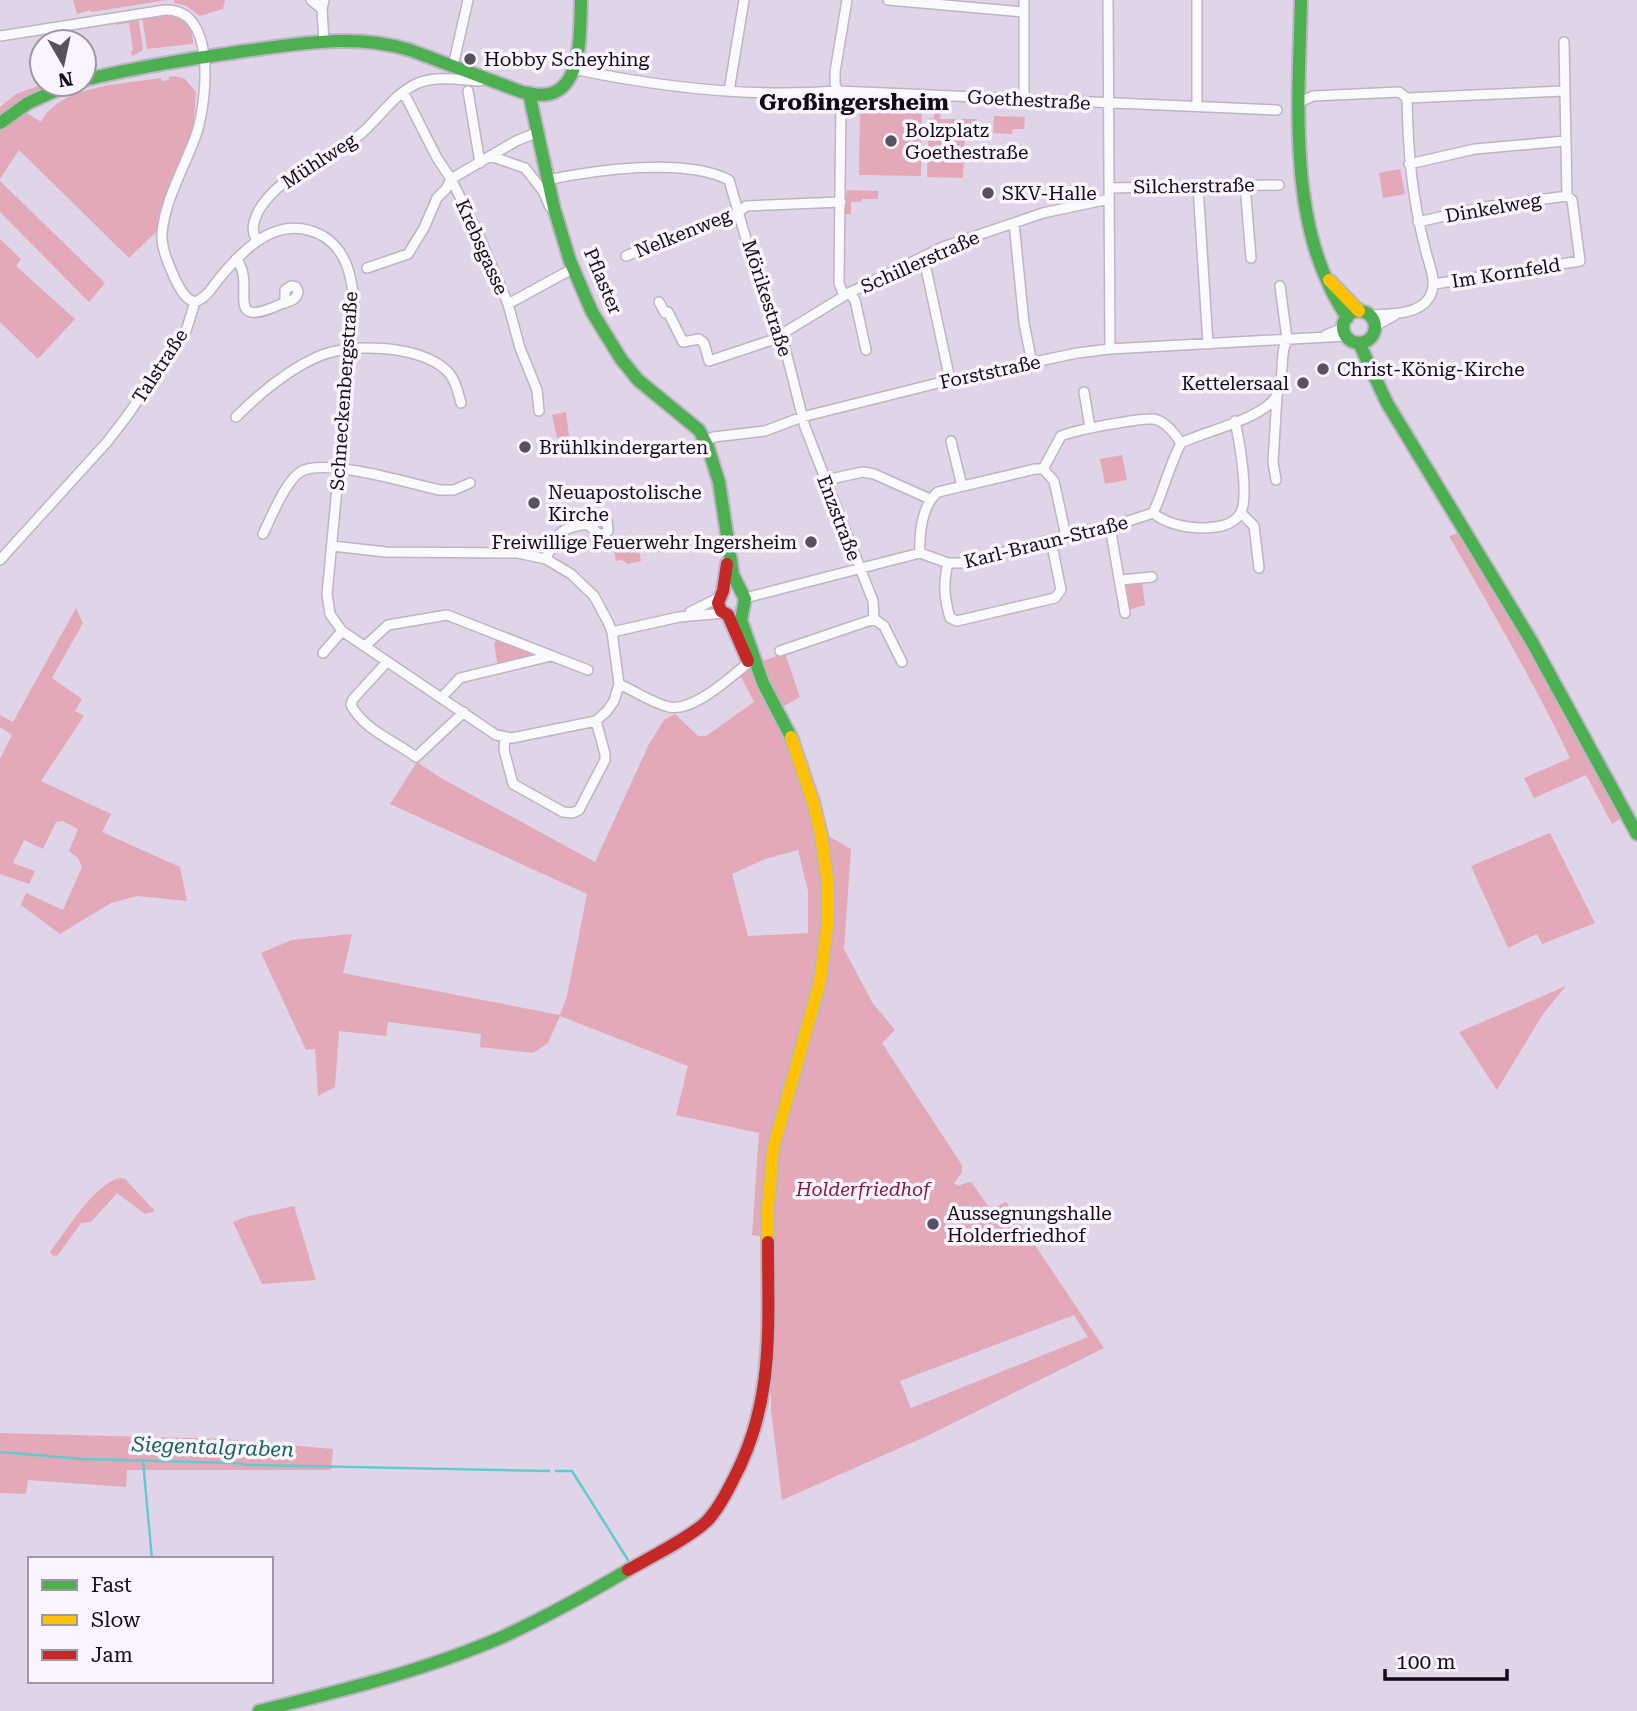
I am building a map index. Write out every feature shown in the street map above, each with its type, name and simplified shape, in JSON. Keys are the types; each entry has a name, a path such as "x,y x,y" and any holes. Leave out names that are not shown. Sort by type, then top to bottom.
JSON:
{"street":[{"path":"311,0 323,4 324,42"},
{"path":"453,66 468,0"},
{"path":"98,77 141,66 324,42 381,42 409,49 485,80 545,95 561,88 573,69 578,46 581,0"},
{"path":"729,91 744,0"},
{"path":"846,0 835,72 837,92 841,98 839,282 855,300 866,350"},
{"path":"888,0 1024,12"},
{"path":"1024,0 1024,99"},
{"path":"1108,0 1110,349"},
{"path":"1197,0 1197,106"},
{"path":"1301,0 1300,102 1304,205 1311,239 1334,300 1346,327 1364,341 1373,374 1425,469 1545,664 1606,783 1637,834"},
{"name":"Talstraße","path":"0,36 173,10 185,15 196,25 203,57 200,116 165,216 162,234 163,249 178,283 186,297 195,302 186,331 107,442 0,560"},
{"name":"Im Kornfeld","path":"1434,284 1580,261 1572,200 1567,196 1564,42"},
{"name":"Goethestraße","path":"573,69 648,82 778,94 837,92 1277,110"},
{"name":"Mühlweg","path":"257,240 252,229 267,198 281,184 360,135 402,93 416,85 435,80 485,80"},
{"path":"1300,102 1313,96 1399,92 1407,98 1564,91"},
{"path":"468,92 480,163"},
{"name":"Krebsgasse","path":"402,93 477,230 508,304 520,348 537,390 539,411"},
{"name":"Pflaster","path":"529,93 556,214 574,268 597,320 628,369 640,383 682,418 710,455 720,488 728,542"},
{"name":"Pflaster","path":"538,132 541,104 545,95"},
{"path":"0,122 40,98"},
{"path":"1346,327 1368,318 1400,313 1421,306 1429,298 1434,284 1418,222 1409,164 1407,98"},
{"path":"367,268 408,254 424,228 437,198 451,179 516,141 538,132"},
{"path":"1409,164 1475,149 1565,141"},
{"path":"490,156 525,168 556,214"},
{"name":"Mörikestraße","path":"547,180 594,171 639,168 682,169 729,180 759,284 781,336 802,417"},
{"name":"Silcherstraße","path":"1109,188 1279,185"},
{"path":"1199,186 1208,344"},
{"path":"1245,186 1251,258"},
{"name":"Dinkelweg","path":"1418,222 1484,206 1567,196"},
{"name":"Schillerstraße","path":"659,302 683,342 699,339 704,343 709,361 781,336 849,294 943,247 1043,213 1109,198"},
{"name":"Nelkenweg","path":"626,256 693,228 735,215 746,206 841,202"},
{"path":"1014,223 1024,323 1031,363"},
{"name":"Schneckenbergstraße","path":"195,302 206,295 257,240 274,231 290,227 320,235 338,249 347,265 354,308 327,605 342,631"},
{"path":"922,258 928,273 950,380"},
{"path":"236,260 243,271 243,302 247,311 261,313 285,303"},
{"path":"508,304 574,268"},
{"path":"1326,277 1368,318 1374,334 1364,341"},
{"path":"1276,480 1273,462 1277,396 1287,339 1280,286"},
{"name":"Forststraße","path":"702,442 714,437 765,431 802,417 1031,363 1110,349 1322,338 1346,327"},
{"path":"236,417 268,386 318,356 351,348 394,350 432,360 452,378 461,403"},
{"path":"1084,392 1090,428"},
{"path":"679,617 707,606 727,589 742,594 920,553 921,529 930,499 938,492 1043,469 1061,436 1090,428 1153,419 1164,423 1181,443 1266,409 1277,396"},
{"name":"Enzstraße","path":"802,417 873,601 874,619 884,626 902,662"},
{"path":"1153,513 1183,527 1197,528 1225,526 1241,513 1244,501 1235,421"},
{"path":"951,441 962,486"},
{"name":"Karl-Braun-Straße","path":"920,553 948,563 963,563 1110,527 1153,513 1181,443"},
{"path":"262,534 289,485 302,471 313,468 340,468 440,490 454,490 470,483"},
{"path":"1043,469 1054,481 1066,536"},
{"path":"825,480 863,472 874,474 930,499"},
{"path":"1241,513 1254,526 1259,568"},
{"path":"546,559 556,537 563,529 587,524"},
{"path":"1110,527 1125,613"},
{"path":"948,563 943,584 944,597 950,618 957,621 1055,598 1061,590 1051,540"},
{"path":"612,632 679,617 731,613 745,604 734,578 728,542"},
{"path":"258,1711 366,1686 497,1639 583,1598 691,1533 717,1510 729,1492 754,1435 763,1400 768,1327 770,1171 777,1131 820,981 828,919 828,885 819,824 804,769 731,613 719,607 728,542"},
{"path":"323,653 342,631 443,696 484,727 505,737 552,731 596,721 614,701 619,684 612,632 601,608 571,574 546,559 518,552 400,552 332,546"},
{"path":"1120,580 1152,577"},
{"path":"731,613 748,663 763,683"},
{"path":"365,646 388,625 447,615 588,670"},
{"path":"780,651 874,619"},
{"path":"443,696 460,678 553,656"},
{"path":"387,662 353,699 351,705 364,722 415,757 464,712"},
{"path":"619,684 666,706 680,708 702,697 748,663"},
{"path":"505,737 504,750 513,784 563,812 572,813 579,810 605,761 596,721"}],"green space":[{"path":"73,0 168,0 77,14"},
{"path":"174,0 225,0 223,9 200,16 186,6 174,3"},
{"path":"163,13 185,22 193,37 193,44 147,49 142,16"},
{"path":"138,16 143,48 132,56 129,23 116,25 116,21"},
{"path":"169,77 185,79 196,92 193,131 156,232 129,258 19,150 0,179 0,129 25,112 41,122 50,110 67,98 98,98 98,87 161,78 162,81 169,80"},
{"path":"28,90 28,98 33,98 0,116 0,107 16,94"},
{"name":"Bolzplatz Goethestraße","path":"860,106 922,107 921,176 859,175"},
{"path":"934,106 941,107 940,119 977,119 977,134 965,134 963,178 927,177 929,118 934,118"},
{"path":"994,116 1025,117 1024,129 1013,129 1012,134 993,133"},
{"path":"1400,169 1405,194 1383,198 1379,173"},
{"path":"0,181 105,283 89,302 0,212"},
{"path":"847,190 878,191 878,199 851,202 851,214 844,214"},
{"path":"0,239 21,259 16,266 75,319 38,359 0,322"},
{"path":"566,412 569,436 557,438 552,415"},
{"path":"1122,455 1127,480 1105,484 1100,459"},
{"path":"1468,530 1622,818 1612,824 1586,775 1534,798 1524,778 1570,758 1527,674 1449,536"},
{"path":"638,545 641,561 628,564 622,560 616,561 614,550"},
{"path":"1142,582 1145,605 1128,610 1123,586"},
{"path":"76,608 83,623 52,678 82,699 75,711 84,716 41,781 111,814 102,832 180,867 187,901 137,896 111,903 60,934 21,905 26,893 63,910 82,867 78,858 69,851 78,829 63,821 56,822 43,849 24,840 13,863 35,871 29,884 0,874 0,759 12,735 0,727 0,715 13,722"},
{"path":"497,638 529,650 529,659 498,666 494,644"},
{"name":"Holderfriedhof","path":"785,653 800,697 780,708 825,834 851,849 844,949 872,1002 895,1030 882,1043 962,1165 962,1173 954,1183 958,1186 972,1183 991,1210 1006,1202 1104,1348 927,1436 782,1500 771,1410 771,1238 752,1235 759,1133 676,1115 688,1066 560,1016 548,1043 533,1053 480,1047 481,1034 388,1022 386,1036 339,1031 335,1087 318,1096 315,1049 306,1050 261,953 292,940 352,934 343,973 560,1015 567,996 587,894 390,804 417,762 441,778 595,862 649,744 664,720 675,714 698,736 706,736 754,702 739,673 746,667","holes":["798,850 808,891 808,933 748,936 732,874 765,859","1074,1315 1088,1337 911,1408 900,1381"]},
{"path":"1550,833 1595,923 1542,944 1537,934 1508,948 1471,866"},
{"path":"1566,986 1543,1014 1497,1090 1459,1032"},
{"path":"120,1178 125,1179 155,1211 145,1214 117,1193 91,1222 81,1223 58,1255 53,1256 50,1252 81,1209 100,1189"},
{"path":"294,1206 316,1280 262,1284 233,1222"},
{"path":"0,1433 225,1439 333,1449 331,1470 127,1470 126,1487 28,1480 26,1494 0,1493"}],"waterway":[{"name":"Siegentalgraben","path":"0,1452 82,1459 248,1465 549,1471"},
{"path":"143,1461 152,1557"},
{"path":"556,1471 572,1471 628,1560"}],"traffic: fast":[{"path":"98,77 244,51 348,41 410,50 522,92 547,94 555,92 571,76 580,37 581,0"},
{"path":"1301,0 1299,145 1307,218 1316,253 1347,318"},
{"path":"529,93 554,208 570,261 592,312 621,359 638,380 699,430 708,447 719,482 733,575 745,599 741,620 763,683 791,737"},
{"path":"0,123 39,98"},
{"path":"1359,311 1370,316 1375,327 1370,338 1359,343 1348,338 1343,327 1348,316 1359,311"},
{"path":"1359,343 1387,403 1532,642 1637,834"},
{"path":"259,1711 381,1679 471,1650 549,1614 628,1570"}],"traffic: slow":[{"path":"1329,280 1359,311"},
{"path":"768,1242 773,1149 820,981 828,919 828,885 821,835 791,737"}],"traffic: jam":[{"path":"727,564 723,591 718,603 721,611 728,615 748,661"},
{"path":"628,1570 706,1522 724,1498 746,1453 756,1423 766,1365 768,1242"}],"place":[{"name":"Hobby Scheyhing","path":"470,59"},
{"name":"Bolzplatz Goethestraße","path":"891,141"},
{"name":"SKV-Halle","path":"988,193"},
{"name":"Christ-König-Kirche","path":"1323,369"},
{"name":"Kettelersaal","path":"1303,383"},
{"name":"Brühlkindergarten","path":"525,447"},
{"name":"Neuapostolische Kirche","path":"534,503"},
{"name":"Freiwillige Feuerwehr Ingersheim","path":"811,542"},
{"name":"Aussegnungshalle Holderfriedhof","path":"933,1224"}],"district":[{"name":"Großingersheim","path":"854,102"}]}
